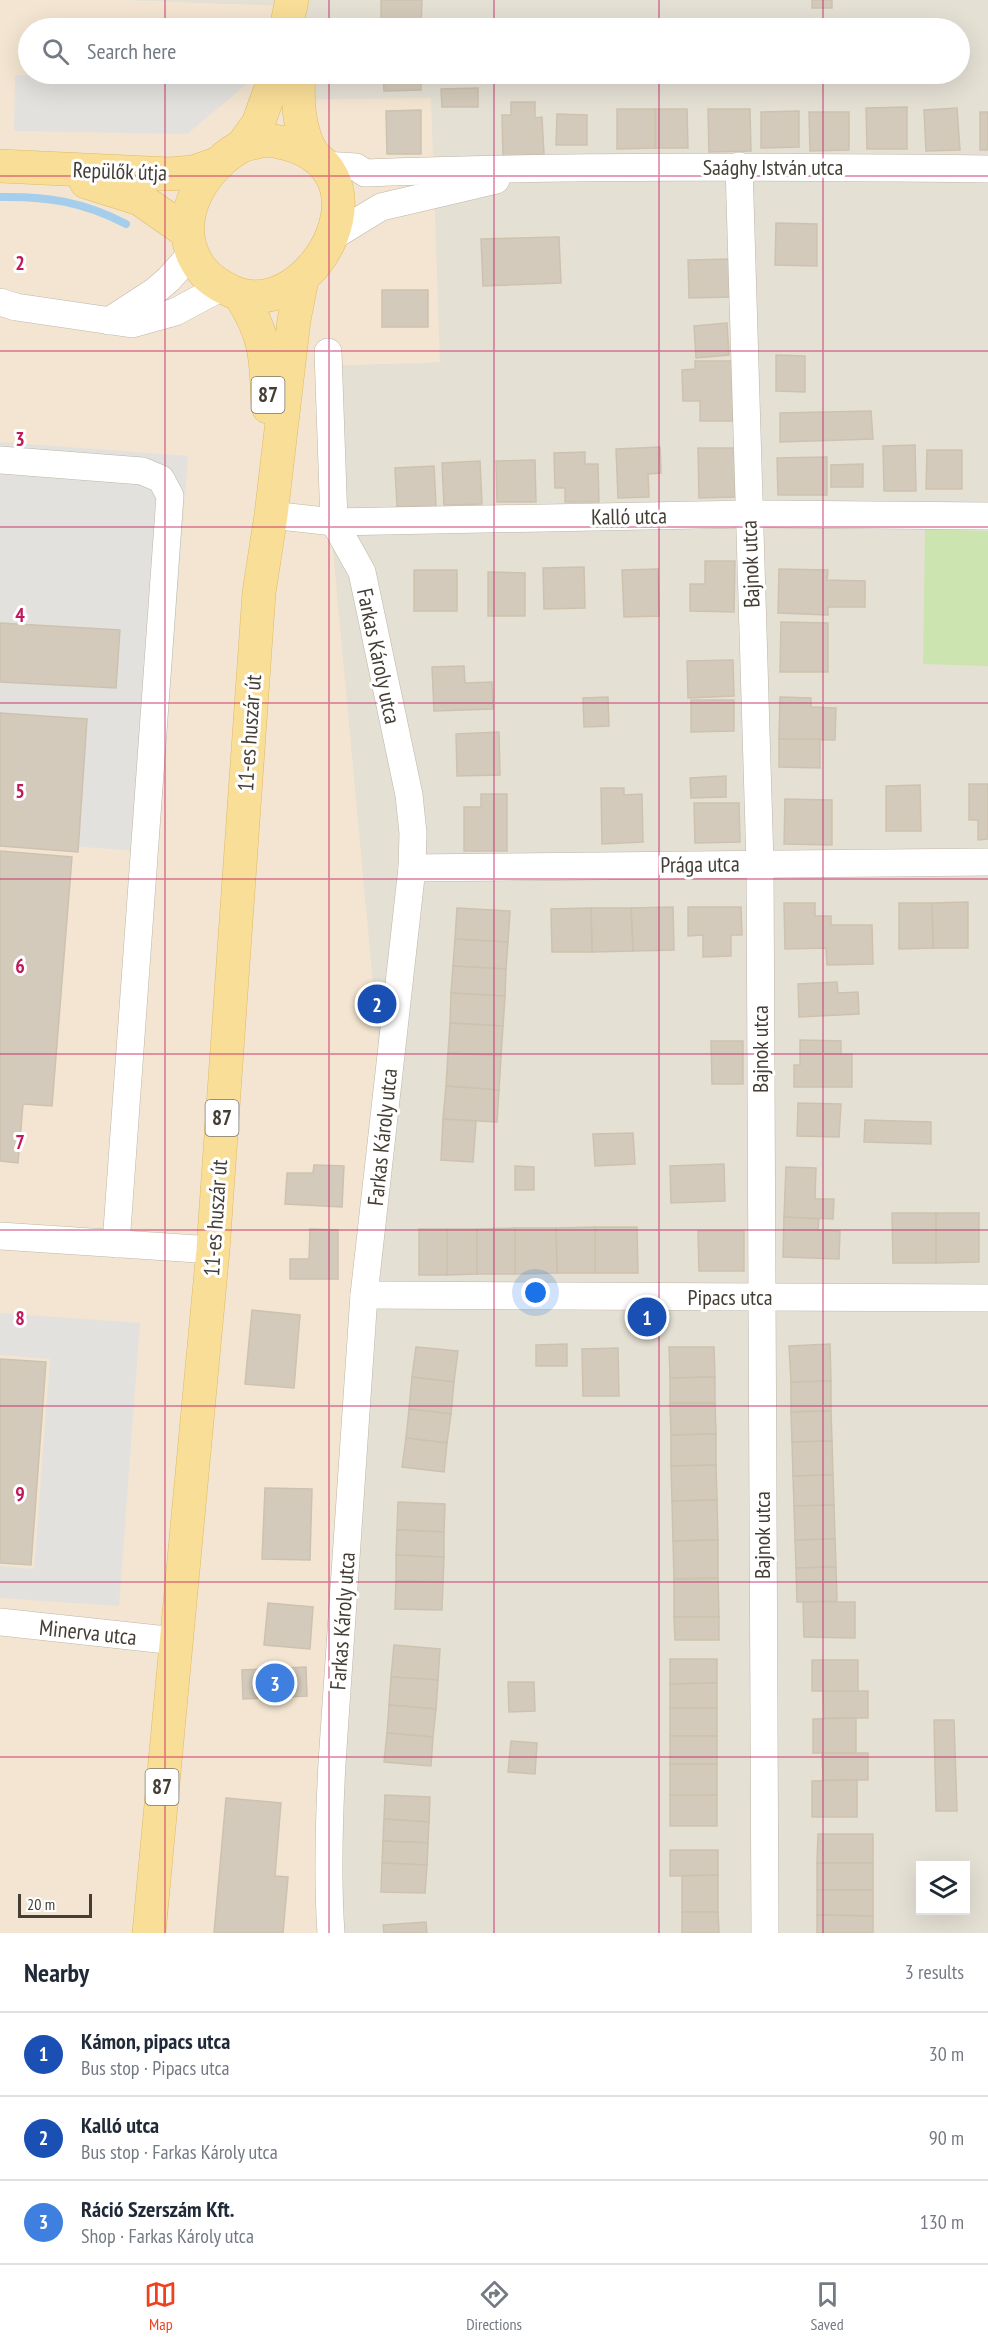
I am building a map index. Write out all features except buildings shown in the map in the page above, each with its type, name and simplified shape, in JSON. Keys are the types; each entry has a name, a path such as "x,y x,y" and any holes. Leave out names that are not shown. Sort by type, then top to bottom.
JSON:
{"main road":[{"path":"288,18 292,0"},
{"path":"304,18 306,0"},
{"path":"189,242 189,210 198,188 258,124 272,84"},
{"path":"299,84 301,126 304,140 319,160"},
{"name":"87","path":"231,155 266,140 286,142 319,160 338,192 339,217 332,237 313,267 302,279 270,295 231,291"},
{"name":"Repülők útja","path":"10,166 170,174 193,172 231,155"},
{"name":"Repülők útja","path":"10,166 96,185 140,199 189,242"},
{"name":"87","path":"189,242 203,272 231,291 254,317 266,356 272,509"},
{"name":"87","path":"272,509 294,320 302,279"},
{"name":"11-es huszár út","path":"149,1933 213,1250 259,593 272,509"}],"street":[{"name":"Saághy István utca","path":"319,160 356,167 365,173 460,169 559,170 739,166 988,169"},
{"name":"Bajnok utca","path":"739,166 760,864 765,1933"},
{"name":"Saághy István utca","path":"332,237 369,212 381,207 466,186 559,170"},
{"path":"109,321 155,291 189,242"},
{"path":"0,302 132,324 175,312 231,291"},
{"name":"Farkas Károly utca","path":"328,352 334,522 362,572 409,795 413,833 412,868 364,1295 332,1763 329,1822 331,1933"},
{"path":"0,460 142,471 161,479 170,496 116,1244"},
{"name":"Kalló utca","path":"272,509 334,522 748,514 988,516"},
{"name":"Prága utca","path":"412,868 988,862"},
{"path":"0,1236 213,1250"},
{"name":"Pipacs utca","path":"364,1295 988,1298"},
{"name":"Minerva utca","path":"0,1622 176,1641"}],"shaded area":[{"path":"0,0 116,0 274,6 273,18 18,18 18,84 266,84 265,100 431,98 440,362 316,366 379,1049 321,1933 0,1933"},
{"path":"116,0 988,0 988,1933 321,1933 316,366 440,362 265,100 266,84 970,84 970,18 272,18 273,6"},
{"path":"15,75 18,75 18,84 247,84 187,134 14,131"},
{"path":"0,442 188,456 158,853 0,840"},
{"path":"0,1313 140,1323 119,1606 0,1598 0,1566 34,1569 50,1359 0,1355"}],"green space":[{"path":"925,529 988,531 988,666 923,664"}],"waterway":[{"path":"0,197 65,202 95,210 126,224"}],"place":[{"name":"Kalló utca","path":"377,1004"},
{"name":"Kámon, pipacs utca","path":"647,1317"},
{"name":"Ráció Szerszám Kft.","path":"275,1683"}]}
